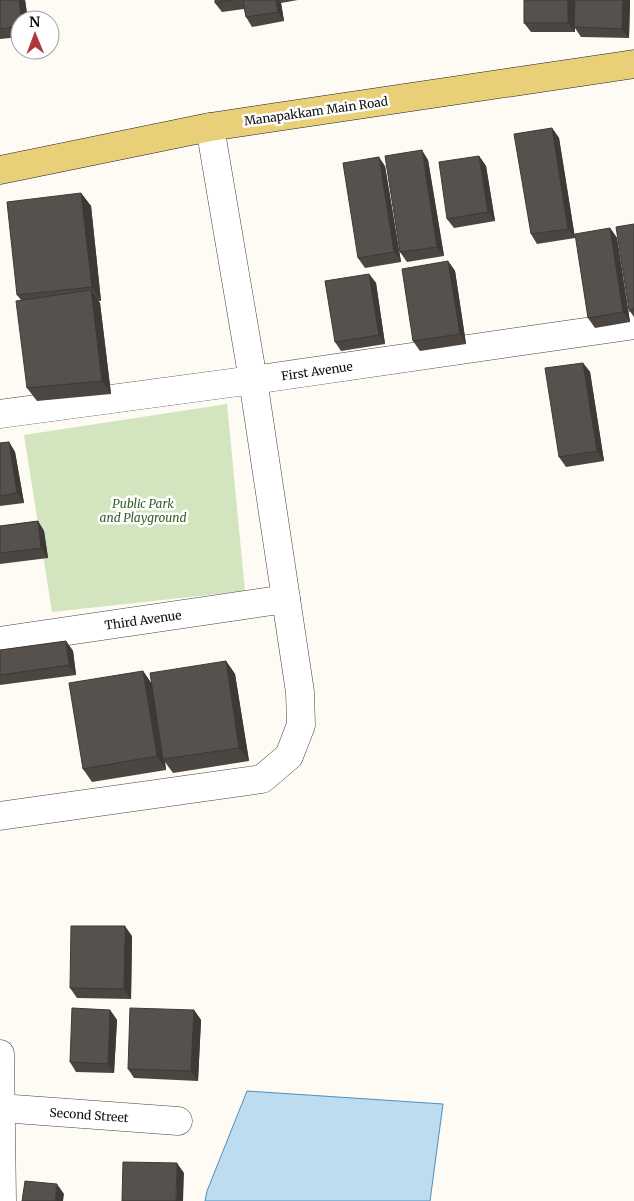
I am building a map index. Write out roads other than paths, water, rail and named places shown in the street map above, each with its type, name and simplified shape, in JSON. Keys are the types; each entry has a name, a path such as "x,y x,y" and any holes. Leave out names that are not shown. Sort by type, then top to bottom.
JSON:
{"main road":[{"name":"Manapakkam Main Road","path":"0,170 210,126 634,64"}],"street":[{"path":"0,816 262,779 289,756 301,724 300,692 253,380 210,126"},
{"name":"First Avenue","path":"0,414 253,380 634,325"},
{"name":"Third Avenue","path":"0,641 286,599"},
{"path":"0,1054 2,1201"},
{"name":"Second Street","path":"0,1108 178,1122"}],"water":[{"path":"247,1091 443,1104 430,1201 205,1201 207,1191"}],"park label":[{"name":"Public Park and Playground","path":"143,510"}]}
